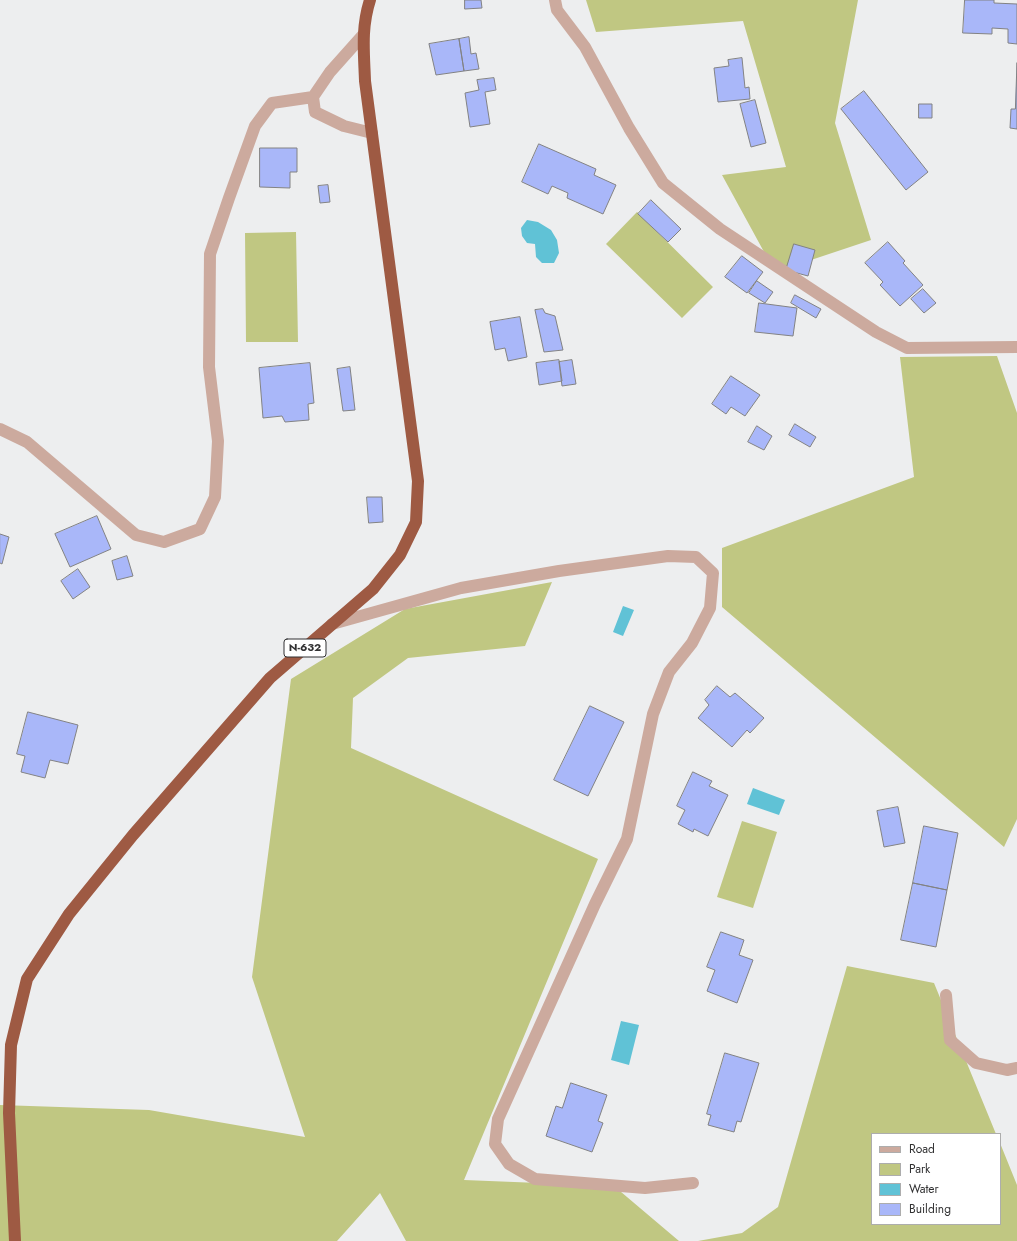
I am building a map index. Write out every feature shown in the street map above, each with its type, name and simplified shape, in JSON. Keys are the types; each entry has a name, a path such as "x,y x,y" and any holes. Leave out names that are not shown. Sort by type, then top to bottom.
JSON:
{"highway":[{"name":"N-632","path":"15,1241 9,1113 11,1045 27,979 69,914 133,835 270,678 373,589 400,555 416,522 418,482 365,81 363,35 370,0"}],"street":[{"path":"555,0 557,10 585,47 629,128 663,183 720,229 876,332 907,348 1017,347"},
{"path":"363,35 330,72 313,97 315,112 344,126 372,133"},
{"path":"0,429 27,442 136,535 164,542 200,530 215,497 218,441 209,367 210,254 255,126 272,103 313,97"},
{"path":"332,624 461,588 559,571 653,558 668,556 696,557 713,573 710,608 692,643 669,672 653,714 627,839 595,904 498,1119 495,1144 509,1164 535,1179 645,1188 694,1183"},
{"path":"946,995 950,1040 976,1063 1007,1070 1017,1068"}],"green space":[{"path":"586,0 858,0 835,123 871,240 775,272 722,175 786,167 743,21 596,32"},
{"path":"637,212 713,287 682,318 606,244"},
{"path":"296,232 298,342 246,342 245,233"},
{"path":"997,356 1017,413 1017,819 1004,847 722,607 722,548 914,477 900,357"},
{"path":"552,582 525,646 408,658 353,698 351,748 598,859 464,1180 614,1186 679,1241 406,1241 380,1193 337,1241 0,1241 0,1105 149,1110 305,1137 252,977 291,679 405,609"},
{"path":"742,821 777,832 753,908 717,897"},
{"path":"847,966 934,983 996,1133 871,1133 871,1225 1001,1225 1001,1145 1017,1185 1017,1241 698,1241 742,1233 778,1207"}],"water":[{"path":"527,220 538,222 551,230 557,240 559,253 554,263 542,263 536,257 535,244 527,243 522,236 521,228"},
{"path":"623,606 634,610 623,636 613,632"},
{"path":"753,788 785,800 779,815 747,804"},
{"path":"621,1021 639,1025 629,1065 611,1060"}],"building":[{"path":"465,0 481,0 482,8 465,9"},
{"path":"965,0 994,0 994,3 1017,4 1017,44 1008,43 1008,29 992,28 992,34 963,33"},
{"path":"469,37 471,54 476,53 479,69 464,71 459,39"},
{"path":"459,39 464,71 436,75 429,44"},
{"path":"742,58 745,88 749,87 750,99 718,102 714,68 729,66 728,60"},
{"path":"1017,63 1017,129 1010,128 1011,109 1015,109"},
{"path":"494,78 496,90 485,92 490,124 470,127 465,93 479,90 477,80"},
{"path":"864,91 928,172 906,190 841,109"},
{"path":"755,100 766,143 751,147 740,104"},
{"path":"919,104 932,104 932,118 919,118"},
{"path":"539,144 596,169 594,175 616,185 603,214 567,198 568,193 552,186 548,194 522,182"},
{"path":"260,148 297,148 297,172 290,172 290,188 260,187"},
{"path":"328,185 330,202 320,203 318,186"},
{"path":"651,200 681,229 668,242 638,214"},
{"path":"888,242 905,261 903,263 923,285 900,306 880,285 883,282 865,263"},
{"path":"794,244 815,250 808,276 786,270"},
{"path":"742,256 763,272 747,293 725,277"},
{"path":"757,281 773,292 765,303 749,293"},
{"path":"923,289 936,303 924,313 911,299"},
{"path":"795,295 821,309 816,318 791,303"},
{"path":"759,303 797,308 793,336 755,332"},
{"path":"543,309 545,313 555,316 563,350 544,352 535,310"},
{"path":"520,317 527,357 508,361 505,348 495,350 490,322"},
{"path":"559,360 562,381 539,385 536,363"},
{"path":"572,360 576,384 562,386 559,362"},
{"path":"310,363 314,403 308,404 309,420 285,422 282,416 263,418 259,368"},
{"path":"350,367 355,410 343,411 337,369"},
{"path":"731,376 760,395 745,416 731,407 726,414 712,404"},
{"path":"795,424 816,437 810,447 789,435"},
{"path":"757,426 772,436 764,450 748,442"},
{"path":"367,497 382,497 383,522 369,523"},
{"path":"97,516 111,549 70,567 55,534"},
{"path":"0,534 9,537 2,564 0,563"},
{"path":"127,556 133,576 117,580 112,561"},
{"path":"78,569 90,587 73,599 61,581"},
{"path":"717,686 730,697 735,693 764,718 750,733 747,730 732,747 698,718 709,705 705,700"},
{"path":"590,706 624,722 588,796 554,780"},
{"path":"28,712 78,725 68,764 50,760 45,778 21,772 25,756 17,754"},
{"path":"693,772 712,781 709,786 728,795 708,836 694,829 693,832 678,824 685,810 677,806"},
{"path":"898,807 905,843 884,847 877,811"},
{"path":"924,826 958,833 947,890 913,883"},
{"path":"913,883 947,890 936,947 901,940"},
{"path":"721,932 744,940 739,955 753,960 737,1003 707,991 715,970 707,967"},
{"path":"725,1053 759,1063 741,1122 737,1121 734,1132 708,1125 711,1115 707,1114"},
{"path":"571,1083 607,1095 598,1121 603,1123 592,1152 546,1136 556,1106 562,1108"}]}
